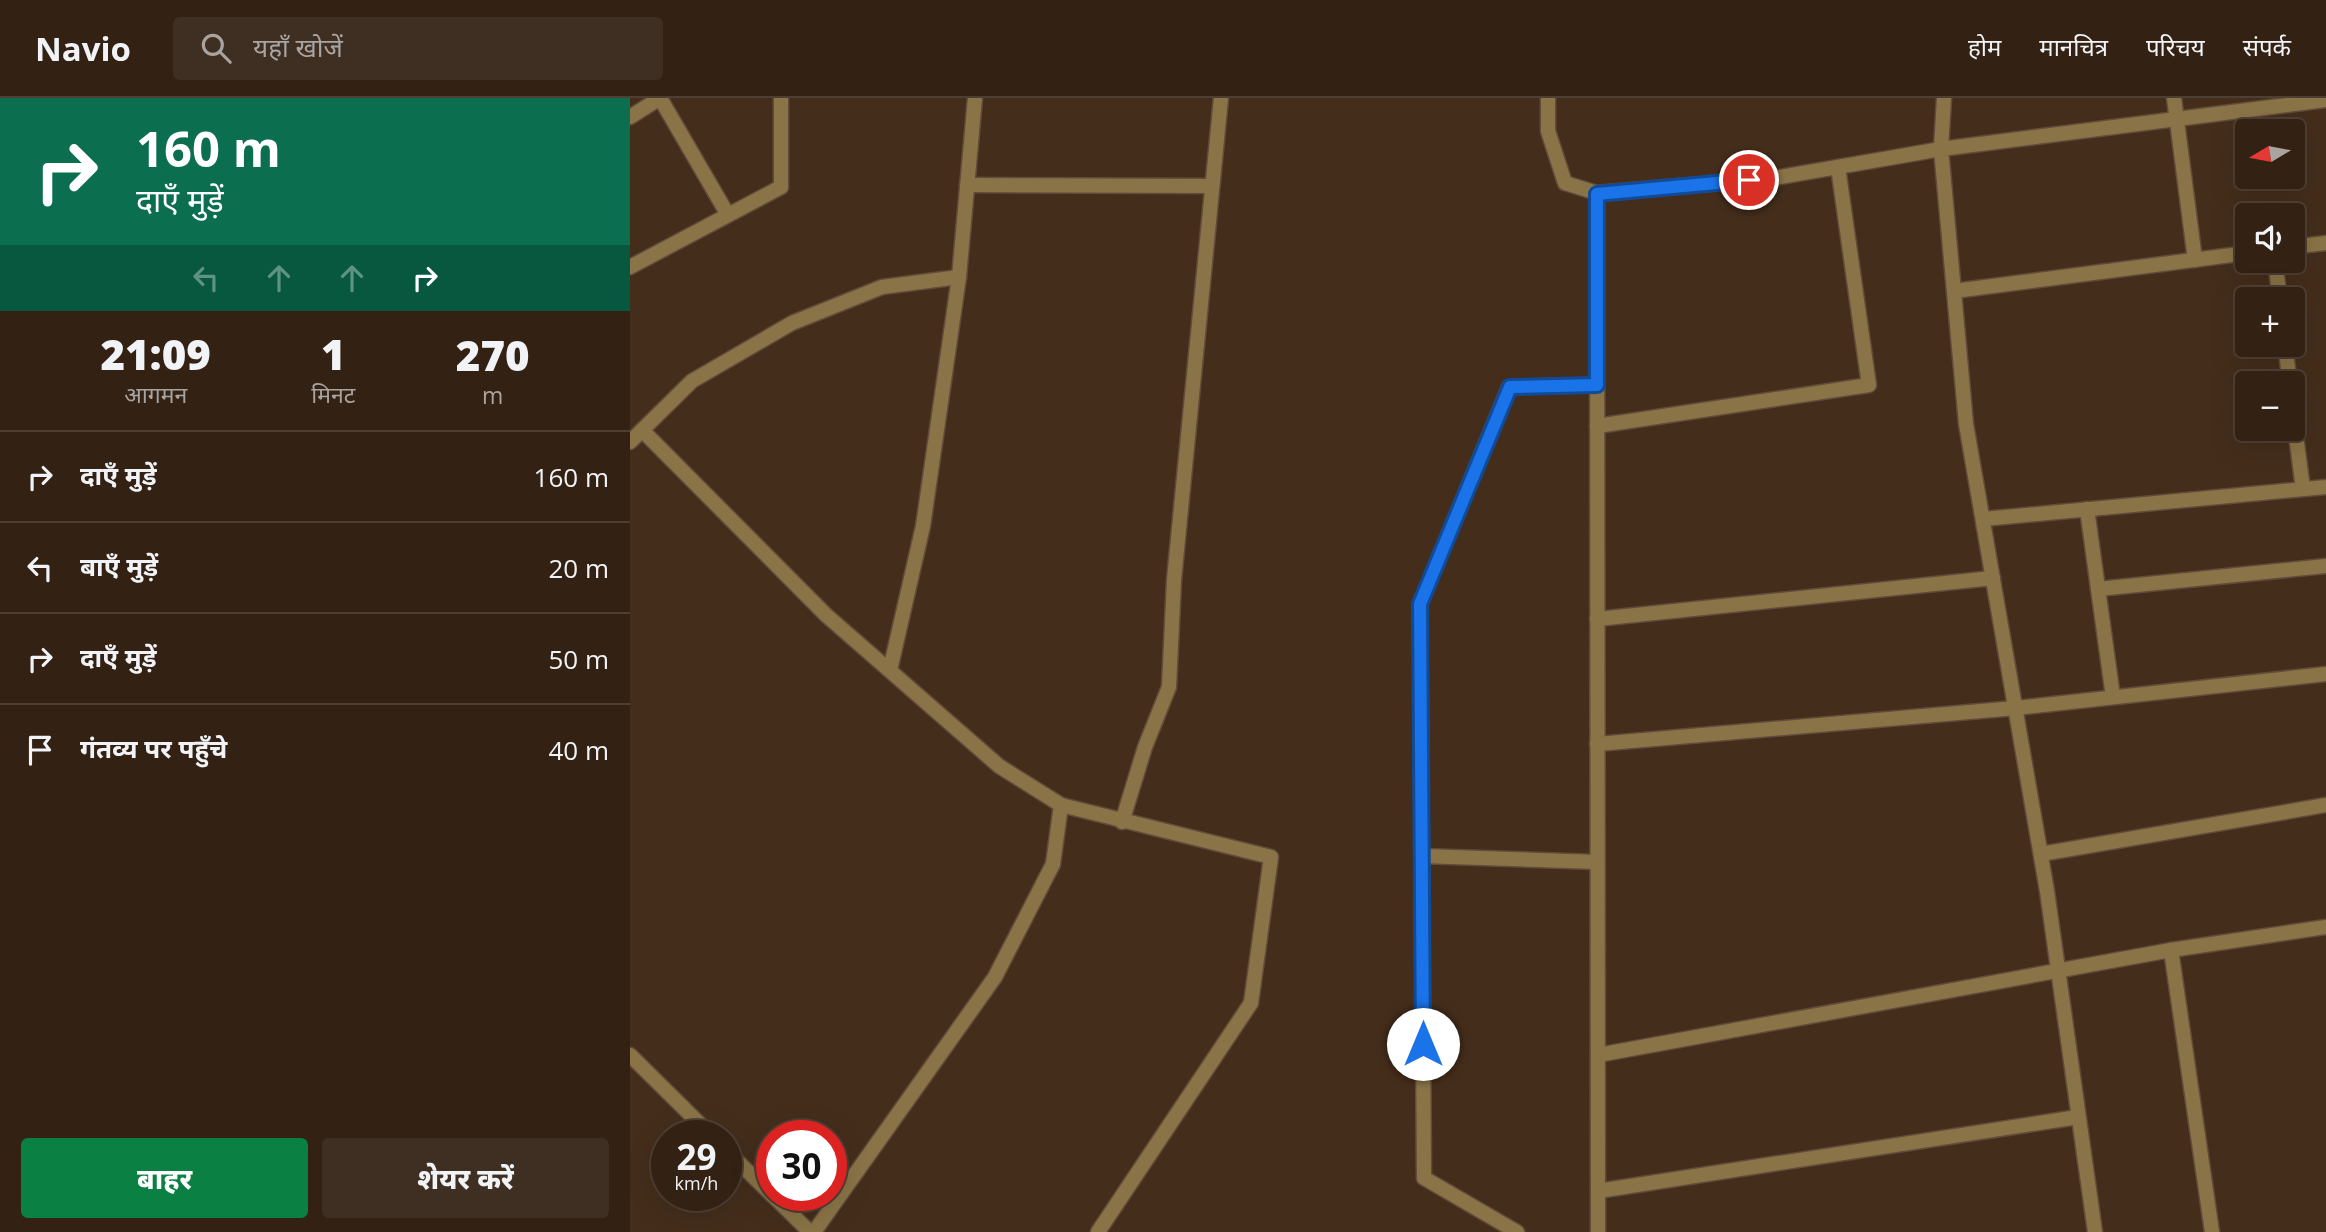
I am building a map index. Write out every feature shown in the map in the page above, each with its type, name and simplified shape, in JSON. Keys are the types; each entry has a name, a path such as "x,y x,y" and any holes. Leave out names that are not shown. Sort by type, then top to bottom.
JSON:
{"street":[{"path":"630,117 660,98 728,215"},
{"path":"630,267 781,187 780,98"},
{"path":"890,670 923,526 959,277 975,98"},
{"path":"1122,822 1145,747 1169,687 1174,580 1222,98"},
{"path":"1548,98 1548,131 1565,183 1597,194 1775,178 1941,149 2326,100"},
{"path":"1944,98 1941,149 1966,424 2060,971 2095,1232"},
{"path":"2174,98 2195,260"},
{"path":"1597,426 1869,385 1838,167"},
{"path":"967,185 1212,186"},
{"path":"1597,194 1598,1232"},
{"path":"2305,245 2326,243"},
{"path":"1954,291 2235,255"},
{"path":"630,442 692,381 792,323 882,287 959,277"},
{"path":"1517,1232 1424,1178 1420,604 1510,387 1597,385"},
{"path":"642,430 827,615 999,766 1061,805 1270,857 1251,1003 1098,1232"},
{"path":"2296,441 2302,489"},
{"path":"1983,519 2326,487"},
{"path":"2087,509 2113,698"},
{"path":"2098,589 2326,566"},
{"path":"1597,619 1993,578"},
{"path":"1597,744 2016,708 2326,674"},
{"path":"789,1211 812,1232 995,977 1053,864 1061,805"},
{"path":"2041,854 2326,805"},
{"path":"1422,856 1597,862"},
{"path":"1598,1055 2171,950 2326,927"},
{"path":"2171,950 2212,1232"},
{"path":"630,1055 696,1120"},
{"path":"1598,1191 2078,1117"},
{"path":"742,1166 756,1179"}],"route":[{"path":"1423,1044 1420,604 1510,387 1597,385 1597,194 1749,180"}]}
